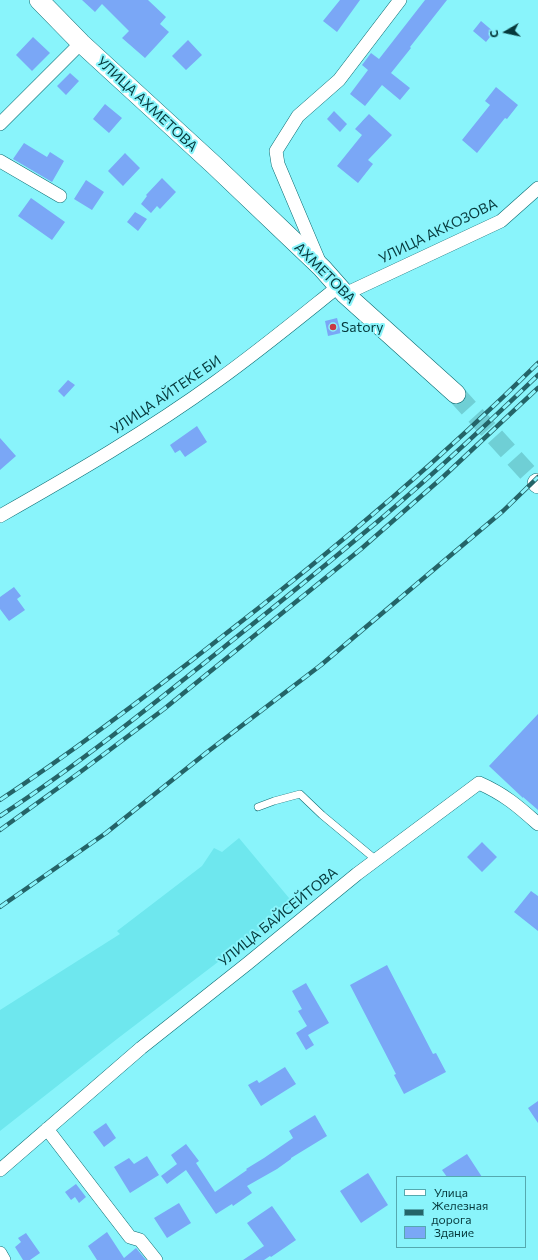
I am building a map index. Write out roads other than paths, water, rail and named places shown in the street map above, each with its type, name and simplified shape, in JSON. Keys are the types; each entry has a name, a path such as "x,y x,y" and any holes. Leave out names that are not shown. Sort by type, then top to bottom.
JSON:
{"main road":[{"name":"УЛИЦА АХМЕТОВА","path":"39,0 81,43 214,165"},
{"name":"АХМЕТОВА","path":"214,165 322,268 342,290 456,394"}],"street":[{"path":"322,268 278,164 276,151 298,116 339,80 400,0"},
{"path":"0,124 81,43"},
{"path":"0,161 60,196"},
{"name":"УЛИЦА АККОЗОВА","path":"342,290 501,221 538,188"},
{"name":"УЛИЦА АЙТЕКЕ БИ","path":"0,516 61,482 140,434 210,386 342,290"},
{"name":"УЛИЦА БАЙСЕЙТОВА","path":"0,1170 141,1048 357,874 479,783 493,789 512,801 538,824"},
{"path":"47,1129 130,1237 140,1240 156,1260"},
{"path":"0,1253 4,1260"}],"lane":[{"path":"258,807 300,794 322,815 376,860"}],"tunnel":[{"path":"456,394 537,483"}],"railway":[{"path":"0,800 84,742 302,574 383,506 462,436 538,363"},
{"path":"0,816 29,797 114,735 308,579 428,478 538,375"},
{"path":"0,830 164,709 361,549 443,477 538,388"},
{"path":"0,907 106,833 206,753 321,665 503,511 538,477"}],"place":[{"name":"Satory","path":"333,327"}]}
